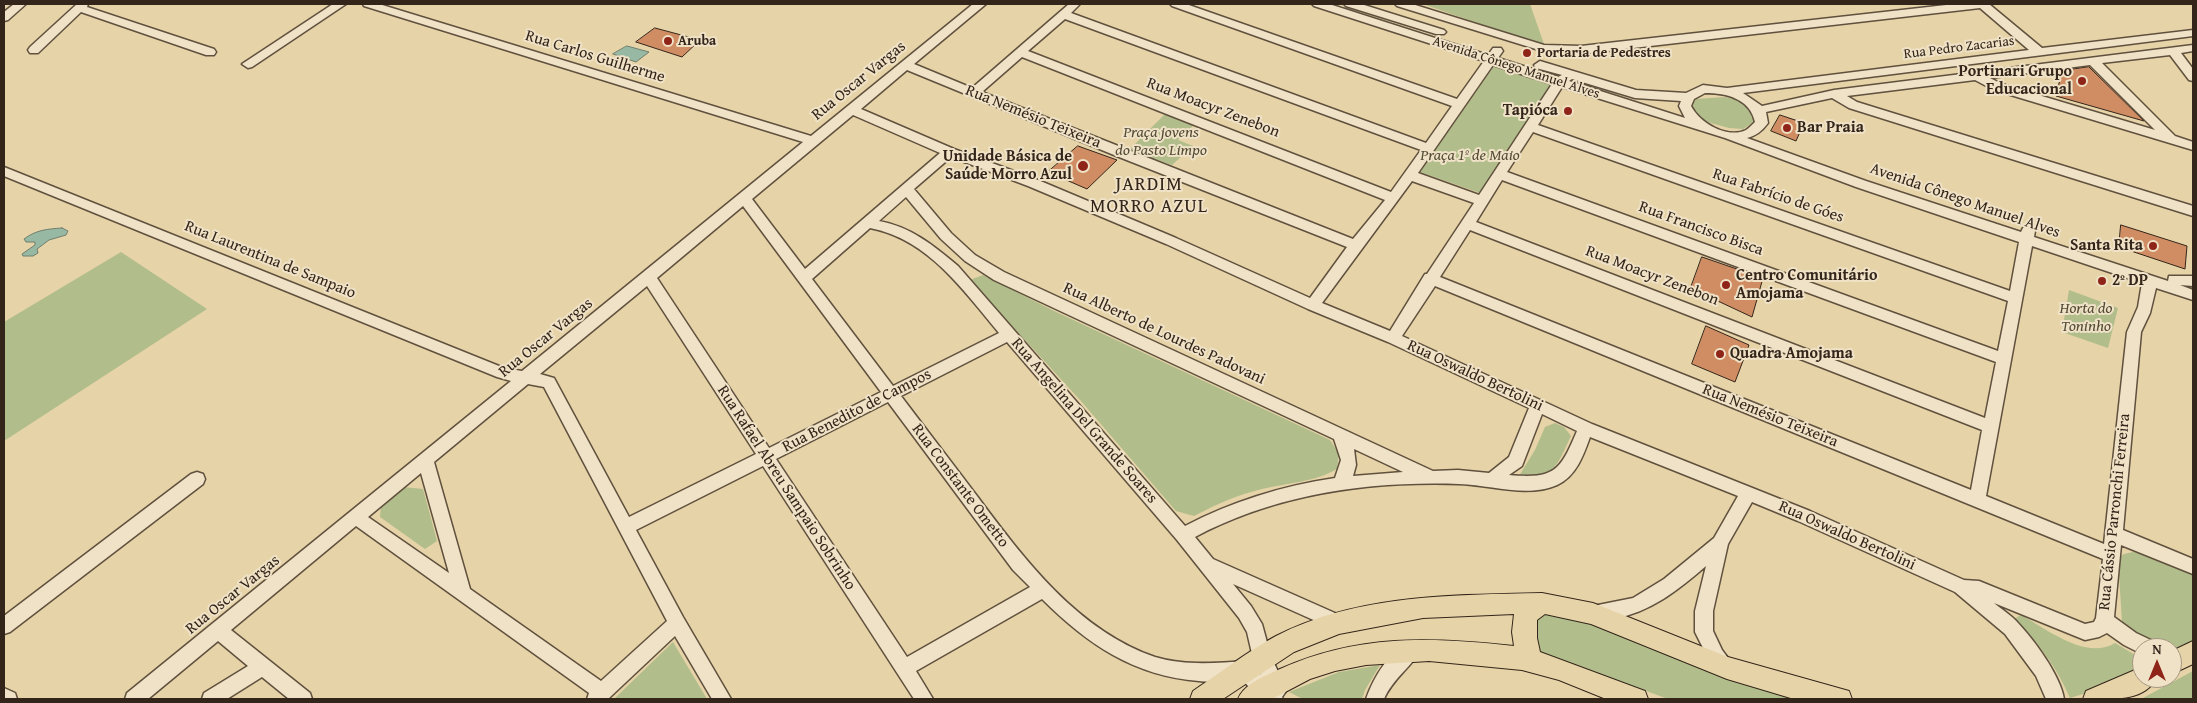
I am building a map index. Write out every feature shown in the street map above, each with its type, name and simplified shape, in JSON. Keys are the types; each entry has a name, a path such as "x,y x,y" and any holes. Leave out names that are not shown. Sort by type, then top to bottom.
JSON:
{"main road":[{"path":"1532,661 1522,630 1526,614 1542,603"},
{"path":"1202,699 1284,644 1338,623 1423,607 1542,603 1593,614 1727,668 1822,696 1840,699"},
{"path":"1268,695 1303,671 1356,654 1411,650 1466,652 1532,661 1636,699"},
{"path":"2095,699 2132,684"}],"street":[{"path":"6,15 20,4"},
{"path":"248,64 340,4"},
{"name":"Rua Carlos Guilherme","path":"368,4 813,141"},
{"name":"Rua Oscar Vargas","path":"134,699 980,4"},
{"path":"973,93 1075,4"},
{"path":"1176,4 1460,104"},
{"name":"Avenida Cônego Manuel Alves","path":"1318,4 1636,94 1686,97"},
{"name":"Avenida Cônego Manuel Alves","path":"1350,4 1494,55 1560,82 1721,133 1861,184 2193,286"},
{"path":"1401,4 1543,48 1581,50 1983,4 2040,53"},
{"path":"34,50 81,6 210,52"},
{"path":"1063,14 1428,148"},
{"name":"Rua Pedro Zacarias","path":"1729,91 2193,33"},
{"name":"Rua Pedro Zacarias","path":"1759,110 1834,94 2193,48"},
{"path":"2173,51 2193,77"},
{"name":"Rua Moacyr Zenebon","path":"1020,52 1393,198"},
{"path":"1313,305 1393,198 1494,55"},
{"path":"2093,61 2171,139"},
{"name":"Rua Nemésio Teixeira","path":"906,65 1119,152 1356,245"},
{"path":"1978,76 1998,87 2193,146"},
{"path":"1393,338 1430,278 1468,224 1498,174 1560,82 1569,78 1601,85"},
{"path":"1703,89 1729,91 1746,99 1759,110 1762,123 1752,133 1721,133 1692,120 1686,112 1684,104 1686,97 1693,92 1703,89"},
{"path":"1834,94 1853,105 2193,211"},
{"name":"Rua Oswaldo Bertolini","path":"851,110 949,152 1033,183 1162,237 1313,305 1393,338 1586,428 1804,516 1960,587 1978,599 2011,628 2042,670 2054,693 2055,699"},
{"name":"Rua Fabrício de Góes","path":"1530,126 2015,298"},
{"name":"Avenida Cônego Manuel Alves","path":"1752,133 1780,147 2193,295"},
{"path":"804,278 949,152"},
{"name":"Rua Laurentina de Sampaio","path":"4,172 502,373 549,382 626,528"},
{"name":"Rua Francisco Bisca","path":"1498,174 2004,359"},
{"path":"1409,175 1481,202"},
{"name":"Rua Alberto de Lourdes Padovani","path":"907,189 946,236 970,258 999,276 1430,477"},
{"name":"Rua Constante Ometto","path":"744,198 1019,565 1072,617 1104,641 1154,665 1200,673 1254,664"},
{"name":"Rua Angelina Del Grande Soares","path":"867,223 891,227 907,233 953,270 1183,534 1245,612 1256,630 1254,664"},
{"name":"Rua Moacyr Zenebon","path":"1468,224 1991,427"},
{"path":"1977,500 2028,236"},
{"path":"953,270 970,258"},
{"name":"Rua Rafael Abreu Sampaio Sobrinho","path":"648,276 924,699"},
{"name":"Rua Nemésio Teixeira","path":"1430,278 2110,554"},
{"name":"Rua Cássio Parronchi Ferreira","path":"1960,587 1979,589 2085,632 2099,630 2105,621 2112,534 2134,332 2144,314 2148,299 2149,280"},
{"path":"2174,280 2193,281"},
{"name":"Rua Benedito de Campos","path":"626,528 1008,335"},
{"path":"1493,479 1516,461 1538,404"},
{"path":"1183,534 1219,516 1265,500 1340,484 1430,477 1493,479 1531,483 1552,480 1567,469 1586,428"},
{"path":"1340,435 1348,453 1349,469 1340,484"},
{"path":"424,460 463,593"},
{"path":"4,626 197,480"},
{"path":"1727,668 1716,656 1704,632 1704,611 1720,543 1748,493"},
{"path":"356,517 463,593 599,696 677,622"},
{"path":"626,528 677,622 722,699"},
{"path":"2112,534 2193,567"},
{"path":"1593,614 1621,610 1640,603 1658,593 1720,543"},
{"path":"1207,564 1338,623"},
{"path":"904,668 1043,588"},
{"path":"2105,621 2132,641"},
{"path":"218,630 302,699"},
{"path":"1375,699 1392,668 1411,650"},
{"path":"1254,664 1268,695"},
{"path":"212,699 263,667"},
{"path":"4,697 8,699"}],"green space":[{"path":"1423,4 1530,4 1545,47"},
{"name":"Praça 1º de Maio","path":"1494,66 1555,85 1483,194 1420,172"},
{"path":"1725,97 1740,100 1757,114 1754,122 1743,129 1729,128 1700,120 1688,105 1696,99"},
{"name":"Praça jovens do Pasto Limpo","path":"1167,112 1196,123 1178,140 1193,146 1172,165 1129,150"},
{"path":"121,252 207,309 4,441 4,322"},
{"path":"983,275 1052,310 1330,440 1339,454 1337,469 1320,477 1244,494 1194,516 1176,511 1080,400 970,280"},
{"name":"Horta do Toninho","path":"2069,290 2118,308 2108,348 2062,332"},
{"path":"1555,423 1564,427 1571,436 1558,463 1548,472 1541,475 1519,476 1535,450 1545,427"},
{"path":"403,487 423,489 437,541 425,549 380,517 381,505"},
{"path":"2133,552 2143,553 2193,572 2193,640 2188,645 2182,647 2182,638 2140,638 2129,631 2122,622 2118,558"},
{"path":"1542,613 1564,617 1608,630 1722,676 1793,699 1668,699 1538,651 1533,616"},
{"path":"2021,615 2055,635 2079,646 2104,648 2115,643 2132,653 2132,678 2070,698 2059,675 2046,656 2014,619"},
{"path":"673,642 707,699 614,699"},
{"path":"1380,665 1365,690 1362,699 1303,699 1289,692 1339,672"},
{"path":"2193,671 2193,699 2141,699 2161,688 2182,688 2182,677"}],"shaded area":[{"path":"627,46 649,52 636,62 613,54"},
{"path":"62,228 68,231 66,235 49,240 37,249 38,253 33,256 23,256 22,254 35,245 35,242 26,242 24,239 42,230"}],"building":[{"name":"Aruba","path":"655,28 700,40 682,57 636,42"},
{"name":"Portinari Grupo Educacional","path":"2089,67 2144,121 2056,96 2062,71"},
{"name":"Bar Praia","path":"1780,115 1804,123 1796,141 1771,131"},
{"name":"Unidade Básica de Saúde Morro Azul","path":"1078,146 1117,160 1087,189 1048,172"},
{"name":"Santa Rita","path":"2121,225 2187,246 2185,269 2119,247"},
{"name":"Centro Comunitário Amojama","path":"1702,257 1763,278 1752,317 1720,302 1689,293"},
{"name":"Quadra Amojama","path":"1706,326 1749,345 1735,382 1692,364"}],"place":[{"name":"Aruba","path":"668,41"},
{"name":"Portaria de Pedestres","path":"1527,53"},
{"name":"Portinari Grupo Educacional","path":"2082,81"},
{"name":"Tapióca","path":"1568,111"},
{"name":"Bar Praia","path":"1787,128"},
{"name":"Unidade Básica de Saúde Morro Azul","path":"1083,166"},
{"name":"Santa Rita","path":"2153,246"},
{"name":"2º DP","path":"2102,281"},
{"name":"Centro Comunitário Amojama","path":"1726,285"},
{"name":"Quadra Amojama","path":"1720,354"}],"district":[{"name":"JARDIM MORRO AZUL","path":"1149,196"}]}
